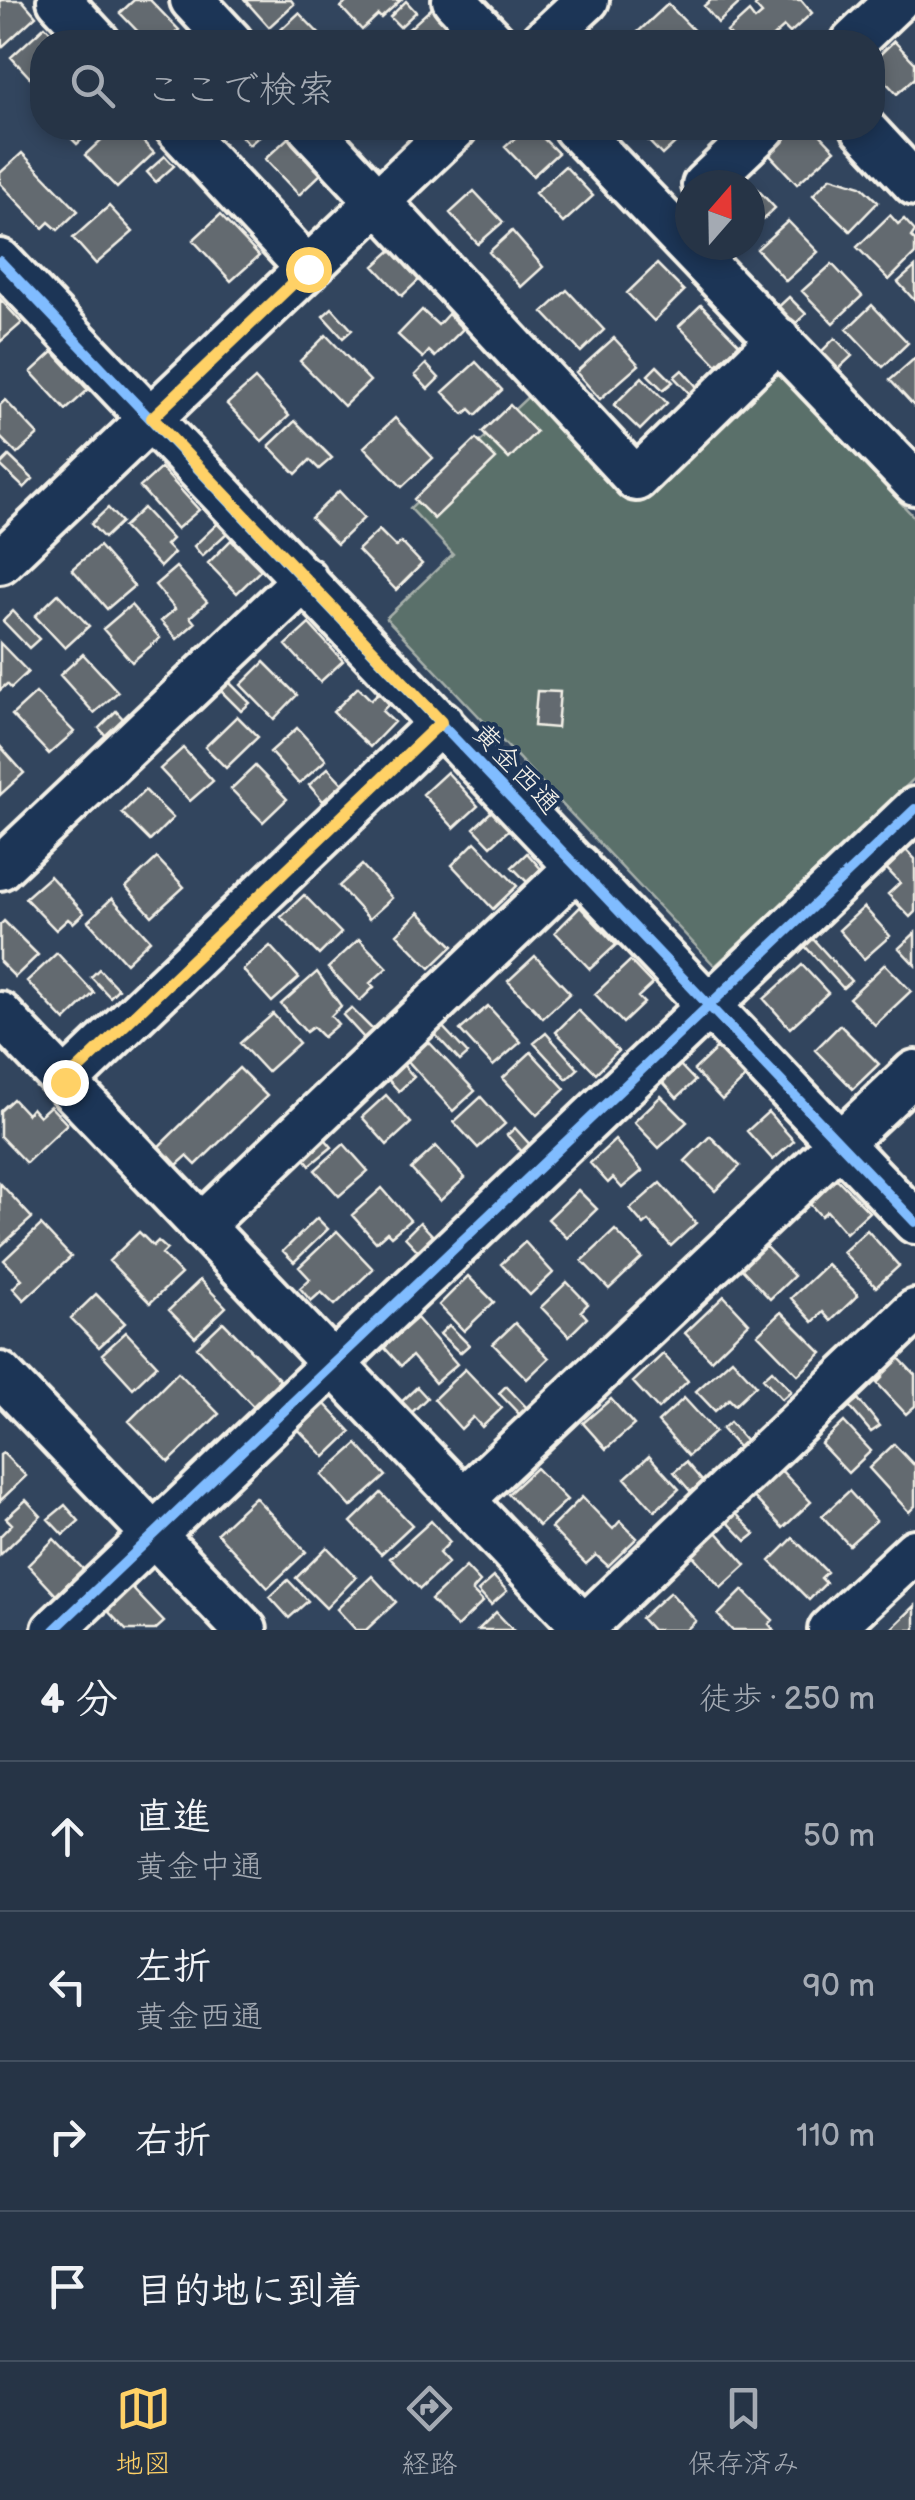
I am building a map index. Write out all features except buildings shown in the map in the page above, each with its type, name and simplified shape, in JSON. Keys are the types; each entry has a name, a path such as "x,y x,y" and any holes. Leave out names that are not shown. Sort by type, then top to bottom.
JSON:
{"street":[{"path":"58,0 87,30"},
{"path":"192,0 220,30"},
{"path":"454,0 483,30"},
{"path":"555,30 586,0"},
{"path":"866,30 897,0"},
{"path":"187,140 308,269"},
{"path":"321,140 636,479 779,338"},
{"path":"0,562 442,140"},
{"path":"590,140 675,208"},
{"path":"720,170 751,140"},
{"path":"873,140 915,184"},
{"path":"717,260 779,338 915,483"},
{"name":"黄金西通","path":"0,261 915,1222"},
{"path":"0,868 306,579"},
{"path":"65,1082 441,722"},
{"path":"54,1630 915,809"},
{"path":"201,1226 578,866"},
{"path":"0,1014 585,1628 915,1311"},
{"path":"462,1500 915,1072"},
{"path":"0,1374 245,1630"},
{"path":"830,1630 915,1550"}],"green space":[{"path":"777,372 915,518 915,778 715,966 386,618 453,554 410,508 534,391 639,502"}],"cycle path":[{"path":"0,261 915,1222"},
{"path":"54,1630 915,809"}],"route":[{"path":"65,1082 441,722 152,418 308,269"}]}
